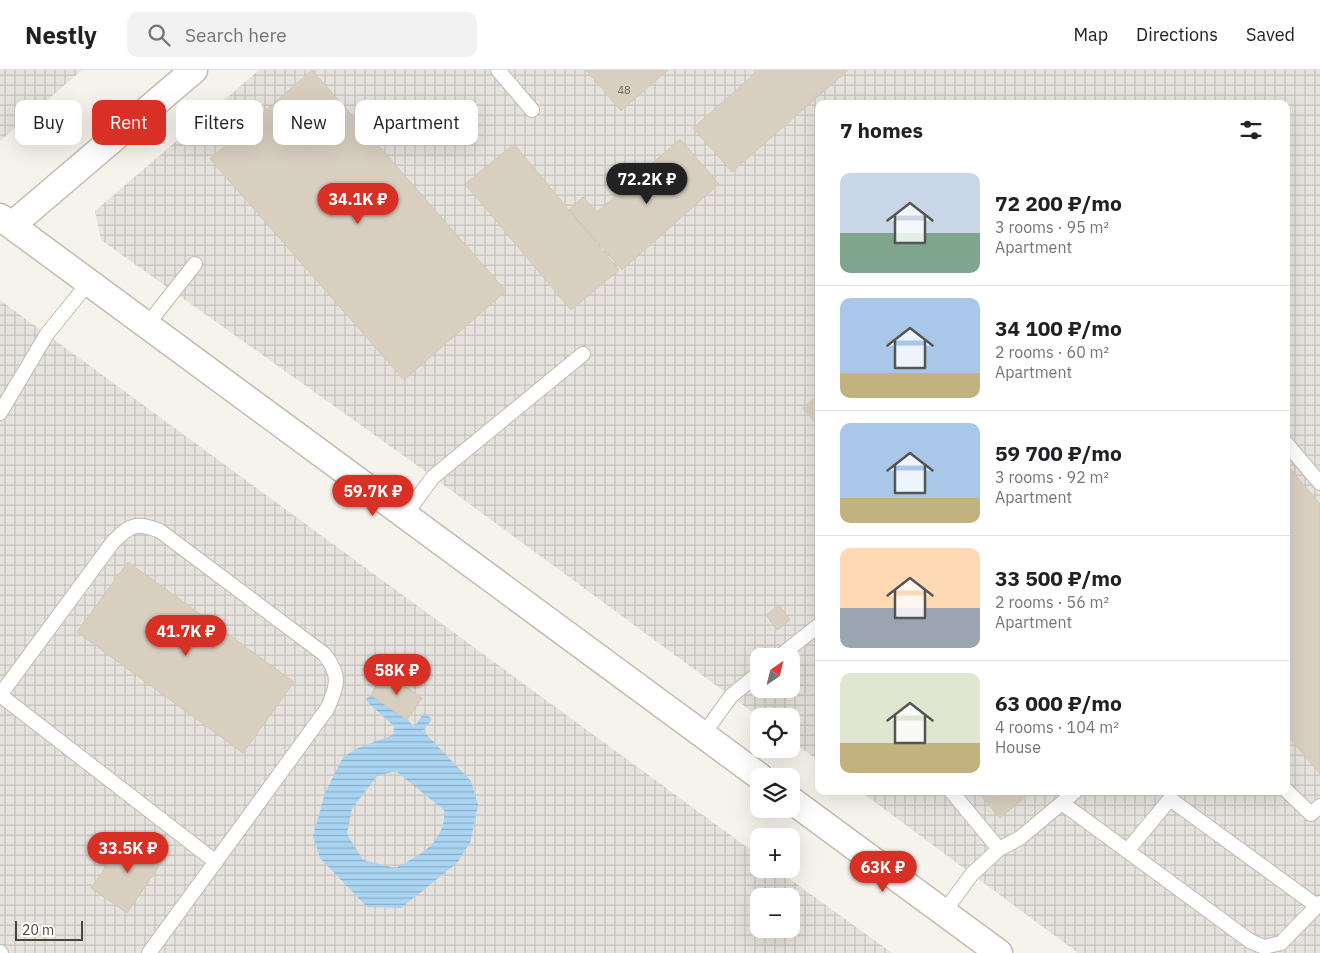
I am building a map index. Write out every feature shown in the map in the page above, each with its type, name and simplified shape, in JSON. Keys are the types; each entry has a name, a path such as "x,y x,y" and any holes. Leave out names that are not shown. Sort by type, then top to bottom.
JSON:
{"street":[{"path":"194,70 6,221 750,769"},
{"path":"800,807 999,953"}],"lane":[{"path":"498,70 532,110"},
{"path":"147,325 195,264"},
{"path":"0,413 46,334 89,282"},
{"path":"405,515 433,477 583,354"},
{"path":"1290,448 1320,483"},
{"path":"150,953 327,709 337,689 335,668 324,654 160,531 143,525 128,528 113,542 0,695 216,862"},
{"path":"790,648 815,629"},
{"path":"703,735 731,696 750,680"},
{"path":"1290,794 1311,814 1320,806"},
{"path":"955,795 999,849"},
{"path":"944,912 972,874 999,849 1020,838 1071,795"},
{"path":"1062,803 1250,942 1264,947 1281,943 1318,905 1170,799 1127,851"}],"shaded area":[{"path":"0,70 82,70 47,100 15,100 15,128 0,141"},
{"path":"259,70 1320,70 1320,953 1078,953 865,795 1290,795 1290,100 815,100 815,758 800,747 800,708 750,708 750,710 411,461 101,240 95,211 176,141 176,145 263,145 263,100 224,100"},
{"path":"0,300 750,849 750,878 788,878 892,953 0,953"}],"water":[{"path":"380,677 392,689 404,714 414,727 424,713 432,719 423,731 471,781 478,805 470,843 457,863 401,908 367,907 320,858 313,836 325,793 343,757 358,748 393,735 394,726 365,700 371,695","holes":["396,771 445,811 440,832 429,847 395,868 363,860 347,834 352,809 377,776"]}],"building":[{"path":"312,70 338,100 278,100"},
{"path":"586,70 668,70 621,111"},
{"path":"759,70 848,70 732,172 693,128"},
{"path":"273,104 273,145 345,145 345,108 355,119 355,145 378,145 506,291 404,380 210,159 226,145 263,145 263,113"},
{"path":"680,139 719,184 622,270 569,210 583,197 597,212"},
{"path":"514,144 619,270 571,310 465,184"},
{"path":"815,398 815,422 803,408"},
{"path":"1290,469 1320,504 1320,774 1290,739"},
{"path":"128,562 294,682 243,753 77,632"},
{"path":"779,605 790,620 777,630 766,615"},
{"path":"386,673 422,698 407,720 371,695"},
{"path":"980,795 1027,795 1000,818"},
{"path":"129,834 164,859 127,913 91,888"}]}
